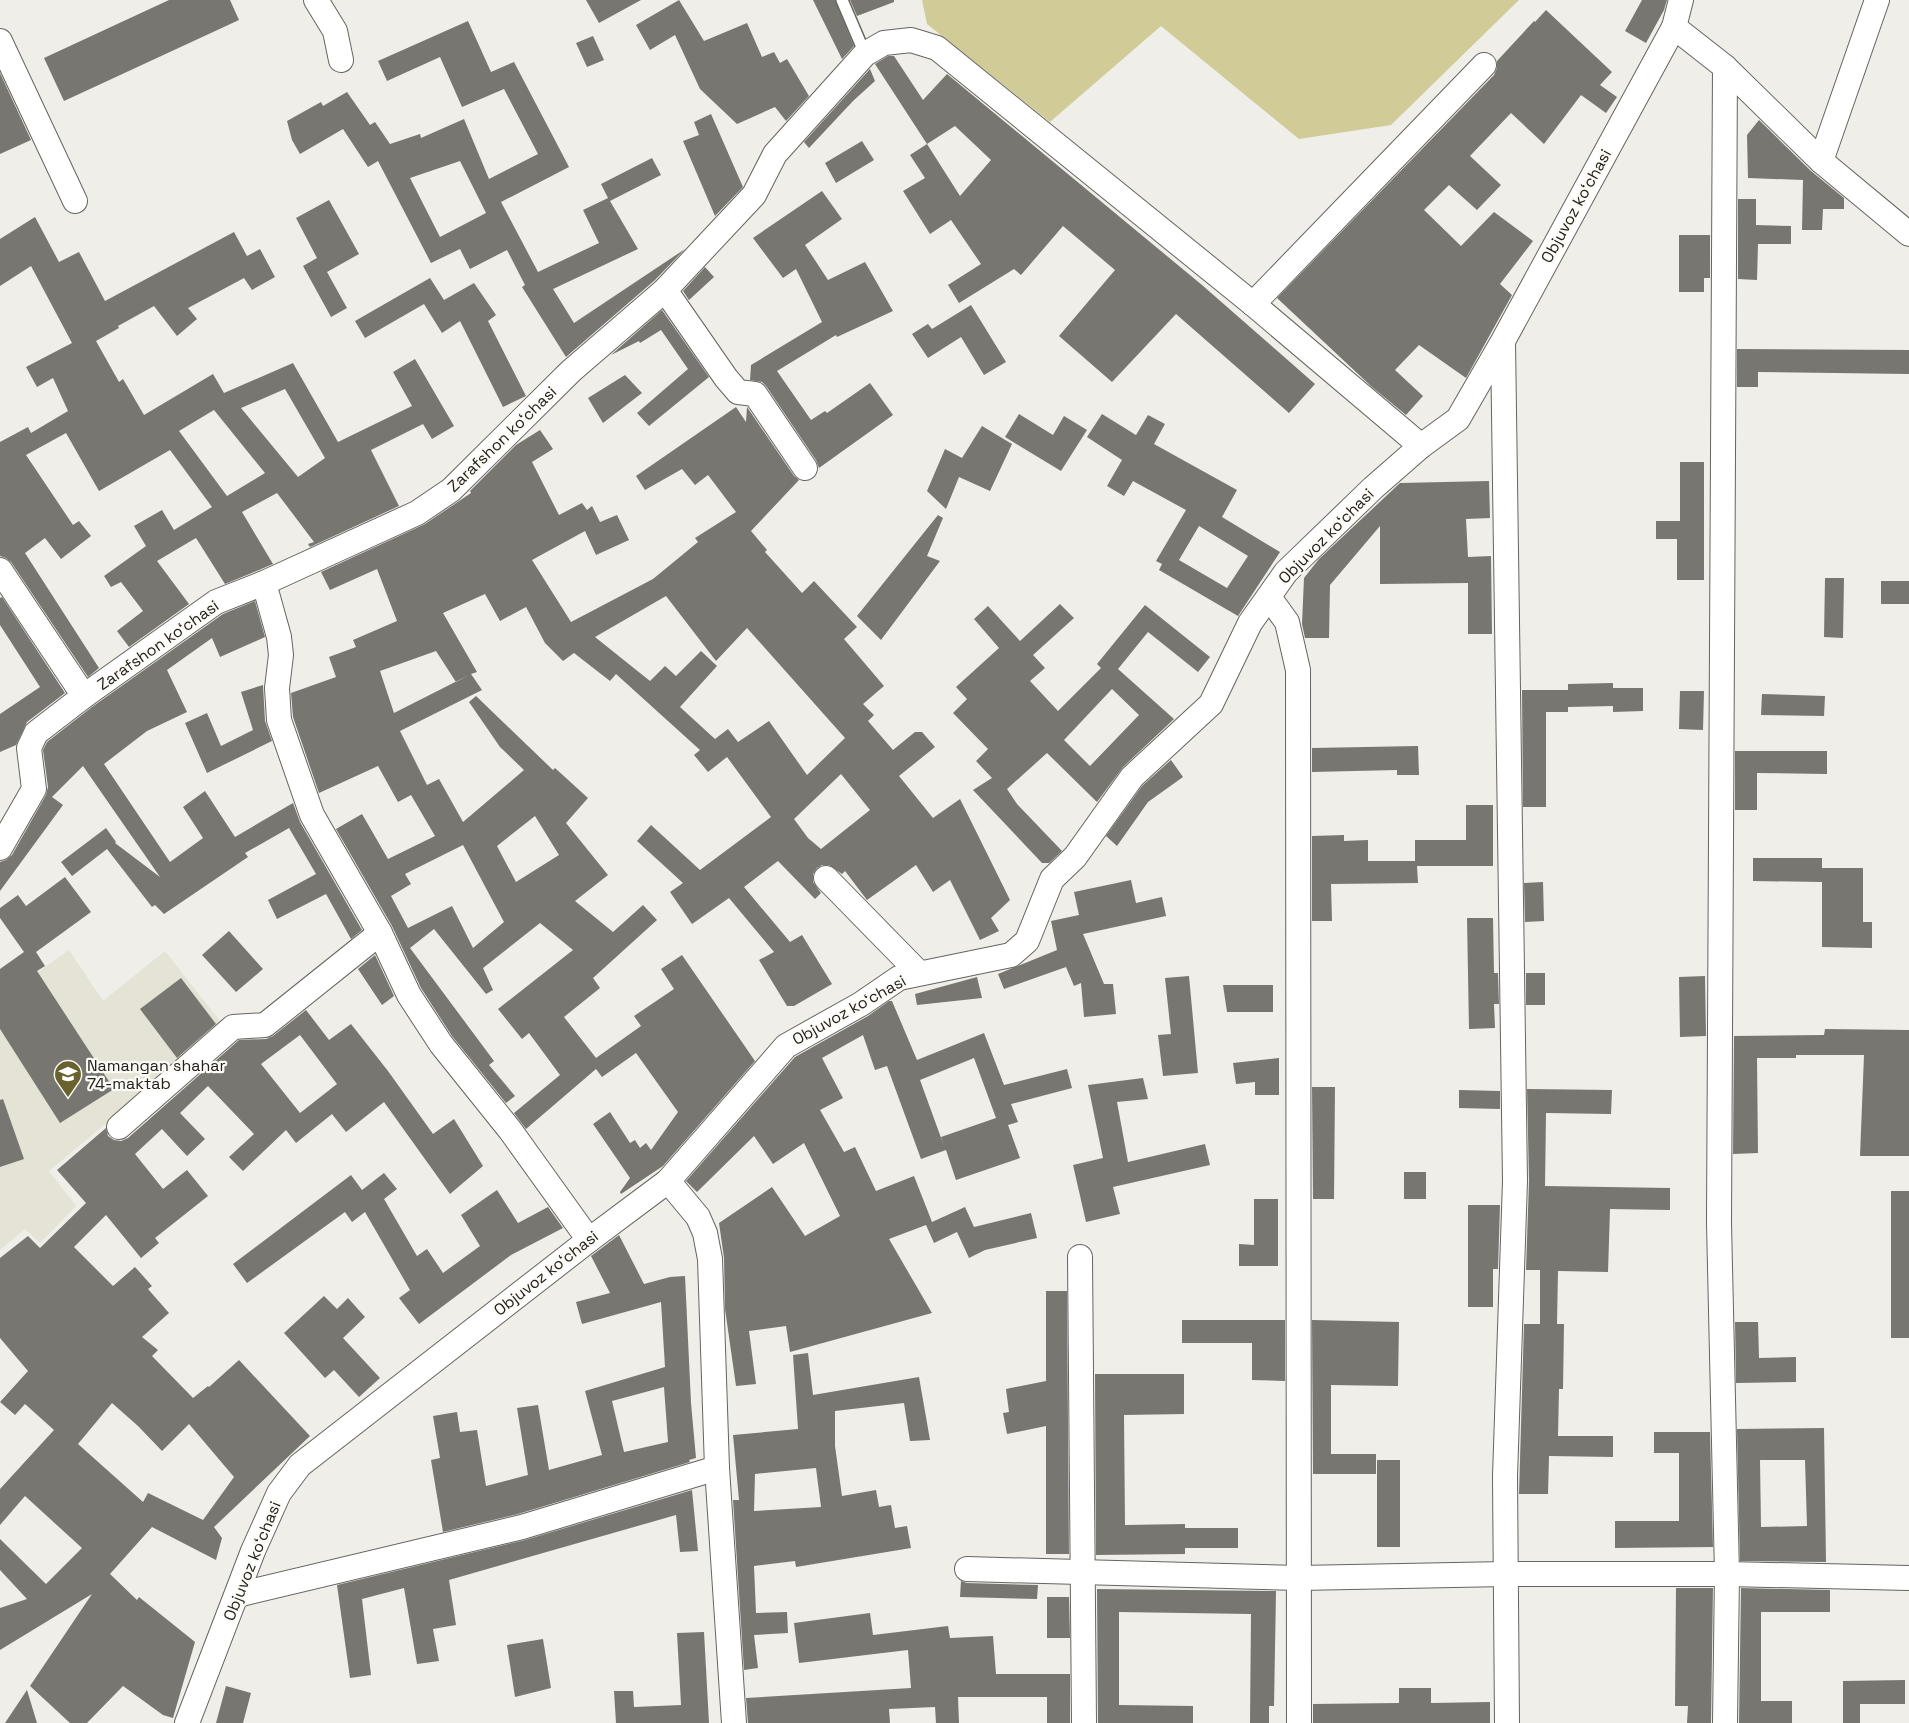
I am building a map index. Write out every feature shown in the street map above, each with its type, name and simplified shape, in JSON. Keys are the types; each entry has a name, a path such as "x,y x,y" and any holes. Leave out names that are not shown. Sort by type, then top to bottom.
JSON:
{"street":[{"path":"316,0 335,30 341,60"},
{"name":"Objuvoz koʻchasi","path":"187,1723 253,1551 279,1493 300,1465 588,1240 668,1181 786,1046 861,1004 899,978 1011,955 1027,941 1052,879 1075,857 1132,777 1211,704 1250,623 1286,572 1373,488 1421,446 1458,419 1503,341 1674,27 1681,0"},
{"path":"1821,161 1877,0"},
{"path":"1674,27 1725,66 1821,161 1909,234"},
{"path":"865,54 884,43 911,40 937,48 1253,304 1421,446"},
{"path":"0,41 75,201"},
{"name":"Zarafshon koʻchasi","path":"0,848 34,789 29,748 36,733 84,696 216,602 264,583 417,513 451,490 572,371 665,290 754,195 775,154 865,54"},
{"path":"1253,304 1484,65"},
{"path":"1725,66 1718,1223 1727,1574 1725,1723"},
{"path":"665,290 726,378 738,392 755,394 805,468"},
{"path":"1503,341 1515,1180 1505,1476 1507,1723"},
{"path":"0,570 84,696"},
{"path":"264,583 280,637 281,655 277,688 280,720 312,815 380,933 409,995 441,1044 510,1130 588,1240"},
{"path":"1269,597 1287,622 1298,670 1298,1723"},
{"path":"826,878 920,973"},
{"path":"119,1127 233,1028 265,1025 380,933"},
{"path":"668,1181 698,1217 705,1234 710,1259 717,1468 734,1723"},
{"path":"1080,1257 1084,1723"},
{"path":"237,1595 522,1527 717,1468"},
{"path":"966,1569 1299,1578 1506,1574 1727,1574 1909,1578"}],"lane":[{"path":"842,0 865,54"}],"shaded area":[{"path":"922,0 1519,0 1391,125 1299,139 1161,26 1050,122 927,24"},
{"name":"Namangan shahar 74-maktab","path":"69,950 103,1001 165,951 223,1025 49,1171 76,1206 40,1243 25,1229 0,1250 0,999"}],"building":[{"path":"169,0 230,0 239,20 64,101 44,58"},
{"path":"586,0 641,0 599,23"},
{"path":"679,0 704,41 747,23 762,57 774,52 780,63 787,59 809,96 786,121 775,107 737,124 700,89 675,35 650,50 636,25"},
{"path":"813,0 835,0 854,46 842,59"},
{"path":"850,0 894,0 894,2 857,16"},
{"path":"1642,0 1667,0 1664,10 1646,43 1625,31"},
{"path":"1546,10 1612,72 1600,85 1617,97 1606,113 1581,95 1544,144 1511,113 1470,156 1501,185 1477,210 1449,185 1424,210 1461,246 1494,212 1533,241 1500,284 1512,295 1466,378 1419,345 1395,370 1423,396 1406,415 1372,387 1277,298 1494,75 1497,61"},
{"path":"468,21 491,72 514,62 569,167 501,202 538,272 599,243 583,210 608,198 601,184 652,158 661,175 610,201 638,249 553,289 574,323 685,249 655,280 566,357 522,287 525,285 507,250 470,269 460,249 431,263 378,161 368,167 343,129 300,154 292,140 287,121 321,102 323,106 347,92 370,125 375,122 390,144 420,134 421,138 464,119 489,179 538,154 504,89 462,107 440,57 387,81 378,61","holes":["460,161 486,213 440,237 410,178"]},
{"path":"593,36 604,60 587,67 576,43"},
{"path":"888,56 894,56 923,100 947,74 1202,285 1315,384 1289,413 1176,314 1112,382 1059,336 1115,270 1063,226 1021,275 1014,269 959,303 948,285 981,264 951,220 930,234 903,191 925,178 910,155 927,144 875,64","holes":["955,126 991,160 960,196 927,144"]},
{"path":"870,69 875,81 853,101 809,148 804,142"},
{"path":"0,73 31,140 0,154"},
{"path":"711,114 743,187 715,216 683,141 699,135 694,122"},
{"path":"1759,120 1811,171 1844,198 1844,209 1823,209 1822,230 1802,230 1803,180 1748,178 1747,135"},
{"path":"862,141 874,160 836,183 825,163"},
{"path":"822,191 842,219 805,245 828,280 865,262 893,311 837,337 836,335 777,371 811,420 825,411 827,413 870,383 893,415 819,468 816,460 766,386 762,382 750,380 751,365 822,322 796,269 783,278 753,238"},
{"path":"1738,199 1756,199 1756,225 1791,226 1791,244 1758,244 1757,280 1738,279"},
{"path":"329,200 359,254 327,272 347,308 331,317 303,266 317,258 296,218"},
{"path":"35,217 59,262 79,252 105,301 234,232 247,256 260,249 275,277 252,290 244,278 188,308 197,319 177,336 154,306 96,341 119,382 123,379 144,415 213,374 224,393 293,363 338,442 412,406 393,372 415,359 454,426 432,439 423,424 371,450 399,506 310,547 308,544 314,542 277,493 242,512 273,564 225,584 196,538 157,561 189,604 129,647 117,631 143,611 121,582 111,587 104,576 146,546 134,526 162,510 174,530 212,507 170,450 99,491 66,433 26,455 73,525 79,521 91,536 61,559 45,538 25,553 99,668 88,677 11,562 0,556 0,442 28,427 31,433 68,411 53,378 37,387 26,367 72,343 31,266 0,286 0,239","holes":["285,389 325,458 298,477 241,408","214,410 265,473 227,496 179,431"]},
{"path":"1679,235 1710,235 1710,278 1704,278 1704,292 1679,292"},
{"path":"705,267 714,277 689,300 683,291"},
{"path":"430,278 444,300 474,283 496,315 488,321 526,396 503,407 460,321 442,333 424,304 365,338 355,321"},
{"path":"971,305 1006,362 984,375 961,337 928,358 912,334 928,324 932,329"},
{"path":"662,310 709,377 649,426 637,413 688,369 661,330 640,343 639,341 611,355"},
{"path":"1737,349 1909,350 1909,374 1758,372 1758,387 1737,387"},
{"path":"625,375 642,393 603,423 588,398"},
{"path":"736,407 746,422 747,407 794,476 799,480 751,531 767,550 765,552 802,593 814,581 857,627 844,639 884,686 863,704 874,715 868,721 893,750 915,732 922,732 935,747 899,776 933,818 960,799 1010,900 991,918 999,931 980,940 950,880 933,892 916,865 867,900 845,871 842,874 829,865 822,865 813,874 813,882 821,893 815,899 778,861 744,887 790,942 802,935 832,984 794,1006 787,1006 759,960 774,952 729,898 692,924 670,892 683,883 637,841 651,825 700,870 771,817 727,757 708,772 694,755 700,750 616,674 610,681 574,653 563,661 545,643 526,607 500,621 485,594 443,613 477,672 471,674 482,690 400,731 427,785 439,779 463,822 524,770 500,747 469,702 476,696 553,770 555,768 588,798 566,823 608,875 575,901 613,932 643,905 657,920 593,978 600,988 564,1017 596,1058 641,1026 634,1016 674,989 661,969 682,955 755,1061 663,1166 621,1194 620,1192 630,1178 593,1124 610,1112 630,1143 635,1140 640,1148 646,1143 651,1150 678,1112 636,1053 602,1077 596,1069 526,1129 514,1113 560,1075 529,1033 522,1039 498,1009 573,950 540,923 483,968 493,990 486,994 434,929 410,948 494,1061 489,1065 515,1096 506,1103 452,1036 421,988 392,926 336,829 362,814 388,859 435,836 411,795 398,802 378,766 319,793 293,717 291,693 336,677 329,657 356,647 353,640 397,621 377,569 330,590 321,572 425,524 471,493 470,491 516,445 540,430 553,449 532,462 559,515 582,503 587,510 592,506 600,522 617,515 629,540 596,555 585,531 532,560 571,622 653,579 698,542 695,538 736,512 708,475 695,485 682,469 645,490 636,476","holes":["666,596 716,661 747,628 845,738 807,775 769,721 738,742 728,729 715,739 680,707 717,666 701,651 676,676 665,666 650,681 595,637","436,651 456,682 394,713 380,671","841,774 870,810 821,849 808,838 794,819","535,816 559,855 516,882 497,846","463,845 504,922 473,948 452,906 408,928 391,896 411,884 405,874"]},
{"path":"1019,414 1053,435 1064,416 1087,430 1061,471 1005,437"},
{"path":"1102,414 1136,435 1148,415 1165,424 1154,444 1237,490 1222,517 1280,552 1238,616 1159,570 1162,564 1156,561 1186,510 1133,481 1124,496 1107,486 1122,460 1087,437","holes":["1199,526 1248,556 1227,588 1179,560"]},
{"path":"982,426 1012,444 990,491 959,477 946,509 927,491 945,449 962,458"},
{"path":"1680,462 1704,462 1704,580 1677,580 1677,539 1656,539 1656,521 1680,521"},
{"path":"1489,481 1490,518 1466,519 1468,557 1491,556 1492,634 1468,634 1468,583 1380,584 1380,526 1330,585 1329,638 1305,638 1302,624 1304,578 1319,559 1400,483"},
{"path":"938,515 943,518 927,556 940,561 881,640 857,616"},
{"path":"1825,578 1844,578 1843,638 1824,637"},
{"path":"1881,581 1909,581 1909,604 1881,604"},
{"path":"2,597 65,693 27,722 16,745 0,752 0,714 40,687 0,625 0,598"},
{"path":"255,601 265,637 220,657 212,638 167,670 187,712 147,731 104,764 170,862 203,838 183,807 205,791 235,837 293,803 300,822 362,930 351,939 326,894 277,919 268,900 316,874 289,828 245,853 248,857 164,914 155,905 152,907 107,849 72,876 61,862 106,828 115,843 160,877 83,766 52,797 63,805 0,891 0,862 12,855 46,795 48,787 43,750 47,742 92,707 223,614"},
{"path":"1060,604 1074,618 1033,655 1045,668 1030,681 1058,711 1101,668 1097,664 1145,605 1210,657 1198,672 1148,632 1118,669 1174,719 1123,767 1097,802 1047,753 1007,789 1017,804 1062,851 1049,863 1042,863 973,790 992,778 976,761 988,749 953,713 967,699 956,687 999,648 974,619 988,606 1020,641","holes":["1112,689 1139,715 1090,766 1064,740"]},
{"path":"1613,683 1613,688 1643,688 1643,711 1613,712 1613,706 1568,707 1568,712 1546,712 1546,807 1523,807 1522,690 1568,690 1568,684"},
{"path":"263,685 265,721 272,741 207,773 185,723 207,713 221,746 253,730 241,692"},
{"path":"1680,691 1704,691 1703,730 1679,729"},
{"path":"1762,694 1825,696 1824,716 1761,715"},
{"path":"1418,746 1419,775 1397,775 1397,770 1312,772 1312,748"},
{"path":"1735,751 1827,751 1827,774 1757,773 1757,810 1735,810"},
{"path":"1171,760 1183,777 1148,802 1117,846 1106,836 1142,786"},
{"path":"1466,805 1493,805 1493,866 1417,866 1418,883 1331,884 1332,921 1312,921 1312,836 1344,835 1344,841 1368,840 1368,861 1415,861 1415,840 1466,840"},
{"path":"1753,858 1822,858 1822,868 1863,868 1863,922 1872,922 1872,948 1822,947 1822,882 1753,881"},
{"path":"65,877 91,912 36,952 45,966 37,971 114,1089 60,1123 0,1029 0,969 24,952 0,918 0,908 18,895 26,906"},
{"path":"1131,880 1136,903 1162,897 1166,916 1083,934 1104,984 1113,984 1116,1014 1084,1017 1081,983 1074,986 1066,967 1004,989 998,974 1057,950 1051,921 1079,915 1074,892"},
{"path":"1543,882 1544,921 1525,922 1524,883"},
{"path":"1467,918 1493,918 1494,973 1498,973 1499,1004 1494,1004 1495,1028 1469,1029"},
{"path":"229,931 263,969 236,992 202,955"},
{"path":"375,955 394,996 382,1005 358,969"},
{"path":"1526,973 1545,973 1545,1005 1526,1005"},
{"path":"1189,976 1198,1073 1163,1076 1158,1035 1171,1034 1165,978"},
{"path":"1705,976 1706,1036 1680,1037 1679,977"},
{"path":"977,977 982,998 917,1005 915,994"},
{"path":"181,978 216,1024 177,1058 140,1009"},
{"path":"1223,985 1273,985 1273,1012 1227,1012"},
{"path":"889,1001 892,1001 917,1060 984,1033 1004,1085 1067,1069 1072,1088 1011,1104 1018,1122 1008,1125 1020,1158 956,1180 946,1150 921,1159 887,1066 875,1070 863,1035 822,1058 843,1098 820,1110 844,1152 855,1147 876,1191 914,1176 932,1222 965,1207 974,1227 1031,1213 1037,1238 985,1250 969,1258 957,1232 934,1243 926,1225 889,1239 932,1313 790,1352 786,1326 749,1331 756,1384 736,1386 725,1309 724,1258 719,1223 772,1187 805,1236 840,1216 804,1143 773,1164 754,1136 697,1192 686,1181 795,1057 868,1016","holes":["974,1058 996,1118 941,1137 944,1146 920,1080"]},
{"path":"306,1010 329,1040 351,1024 388,1071 433,1134 454,1119 483,1166 450,1194 384,1102 346,1132 332,1114 296,1143 286,1130 243,1171 229,1157 254,1134 208,1086 180,1113 205,1139 187,1156 162,1129 135,1154 163,1189 187,1170 208,1196 155,1238 159,1243 141,1258 106,1215 74,1247 113,1286 135,1267 152,1286 148,1289 169,1313 142,1337 158,1350 152,1356 193,1398 209,1387 239,1360 310,1436 214,1527 222,1538 216,1560 152,1527 110,1574 137,1600 139,1597 195,1642 173,1718 163,1715 123,1686 87,1723 70,1723 30,1686 92,1594 0,1650 0,1608 27,1599 0,1570 0,1539 46,1584 82,1548 25,1496 0,1525 0,1489 54,1430 25,1404 15,1415 0,1402 28,1371 0,1338 0,1258 28,1236 40,1248 86,1203 57,1170 106,1128 108,1136 114,1140 121,1141 128,1138 239,1040 266,1039 273,1036","holes":["300,1035 337,1084 300,1113 261,1064","112,1403 162,1451 189,1424 234,1477 203,1520 148,1493 143,1502 78,1444"]},
{"path":"1825,1029 1909,1030 1909,1156 1860,1156 1864,1055 1796,1055 1796,1058 1757,1058 1758,1153 1733,1154 1734,1036 1824,1035"},
{"path":"1279,1058 1279,1095 1255,1095 1255,1082 1236,1084 1233,1063"},
{"path":"1143,1078 1148,1099 1117,1102 1128,1162 1205,1144 1210,1165 1113,1187 1120,1214 1086,1222 1073,1165 1103,1158 1088,1085"},
{"path":"1312,1087 1335,1087 1334,1199 1313,1199"},
{"path":"1527,1089 1612,1090 1611,1114 1546,1113 1545,1186 1670,1188 1670,1210 1610,1209 1608,1272 1558,1271 1557,1324 1564,1324 1563,1389 1559,1389 1558,1436 1613,1436 1613,1457 1549,1456 1548,1494 1519,1494 1524,1324 1540,1324 1540,1270 1526,1270 1529,1181"},
{"path":"1459,1090 1500,1091 1500,1109 1459,1108"},
{"path":"3,1099 24,1159 0,1167 0,1100"},
{"path":"1404,1172 1426,1172 1426,1199 1404,1199"},
{"path":"384,1173 397,1189 384,1199 417,1256 427,1249 443,1273 480,1246 461,1215 497,1190 518,1223 548,1207 563,1228 511,1255 419,1324 399,1298 410,1290 365,1212 352,1222 345,1212 247,1283 233,1264 351,1175 362,1190"},
{"path":"1891,1191 1909,1191 1909,1338 1891,1338"},
{"path":"1254,1199 1278,1199 1278,1266 1239,1266 1239,1244 1254,1245"},
{"path":"1468,1205 1500,1205 1498,1269 1493,1269 1493,1307 1468,1307"},
{"path":"619,1235 644,1284 670,1277 685,1276 691,1403 696,1458 689,1460 690,1462 518,1514 443,1532 431,1460 440,1458 433,1416 457,1412 460,1432 477,1430 486,1486 528,1475 517,1408 538,1405 549,1470 602,1455 585,1391 665,1367 661,1302 582,1324 576,1302 610,1293 591,1256","holes":["664,1387 668,1442 624,1452 612,1401"]},
{"path":"1046,1291 1067,1291 1069,1554 1046,1554 1046,1426 1007,1434 1003,1413 1009,1412 1006,1389 1046,1381"},
{"path":"324,1296 337,1309 348,1298 365,1317 343,1338 380,1378 359,1397 334,1370 325,1378 284,1333"},
{"path":"1182,1320 1285,1320 1285,1381 1252,1380 1252,1343 1182,1343"},
{"path":"1312,1320 1399,1322 1398,1386 1331,1385 1331,1454 1376,1454 1376,1474 1313,1474"},
{"path":"1735,1322 1758,1322 1759,1358 1796,1357 1796,1382 1736,1383"},
{"path":"808,1353 813,1395 919,1377 930,1440 910,1441 904,1403 835,1411 835,1446 842,1496 876,1490 879,1507 891,1505 895,1528 907,1526 911,1548 796,1567 795,1561 754,1566 756,1613 787,1612 788,1633 754,1635 758,1668 744,1670 733,1500 739,1500 733,1435 798,1429 793,1355","holes":["816,1468 821,1507 754,1511 755,1474"]},
{"path":"1095,1374 1184,1374 1184,1414 1124,1415 1125,1525 1185,1524 1185,1528 1238,1528 1238,1548 1185,1548 1185,1554 1096,1555"},
{"path":"1824,1428 1826,1562 1740,1561 1737,1429","holes":["1760,1460 1805,1460 1807,1526 1761,1527"]},
{"path":"1654,1432 1710,1432 1713,1547 1615,1548 1615,1521 1679,1521 1679,1453 1654,1453"},
{"path":"1377,1460 1400,1460 1400,1547 1377,1547"},
{"path":"692,1490 698,1551 680,1552 676,1515 449,1580 456,1625 433,1629 439,1661 417,1664 404,1588 362,1599 371,1675 350,1678 337,1585 525,1540"},
{"path":"961,1581 967,1583 1038,1585 1037,1599 960,1597"},
{"path":"1676,1588 1713,1588 1711,1723 1687,1723 1688,1706 1675,1706"},
{"path":"1741,1588 1830,1590 1830,1612 1761,1612 1761,1701 1792,1701 1792,1723 1739,1723"},
{"path":"1097,1589 1276,1591 1274,1706 1269,1706 1269,1723 1250,1723 1251,1614 1119,1612 1119,1705 1193,1706 1193,1723 1098,1723"},
{"path":"1047,1597 1069,1597 1070,1638 1047,1638"},
{"path":"870,1613 873,1635 948,1626 950,1638 993,1636 996,1674 1070,1674 1070,1723 1047,1723 1047,1697 958,1697 959,1723 936,1723 935,1707 889,1709 890,1723 748,1723 746,1698 911,1688 908,1650 799,1663 794,1623"},
{"path":"704,1632 709,1723 616,1723 614,1691 633,1691 634,1707 681,1705 677,1633"},
{"path":"543,1639 551,1688 515,1697 507,1645"},
{"path":"1905,1680 1905,1704 1860,1704 1860,1723 1843,1723 1843,1681"},
{"path":"226,1686 251,1693 243,1723 216,1723"},
{"path":"1399,1688 1431,1688 1431,1703 1490,1702 1490,1723 1313,1723 1313,1704 1399,1703"},
{"path":"27,1690 37,1723 5,1723"}],"place":[{"name":"Namangan shahar 74-maktab","path":"68,1098"}]}
